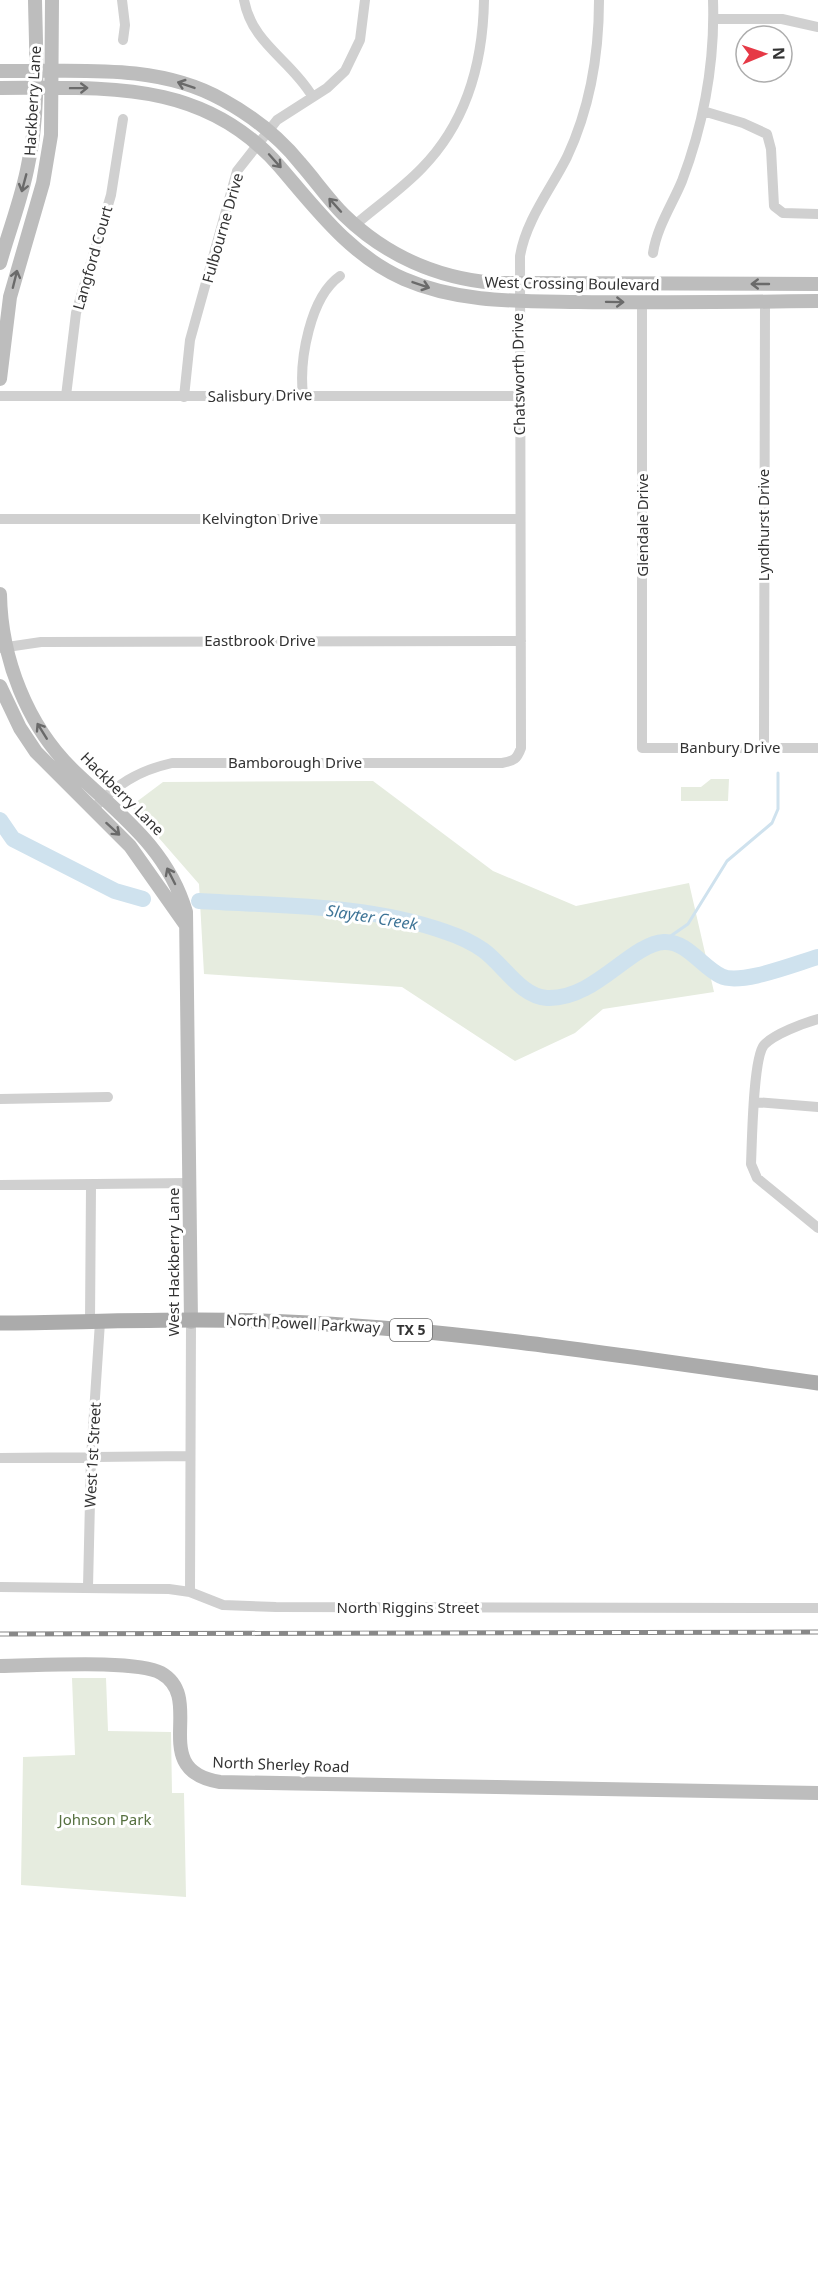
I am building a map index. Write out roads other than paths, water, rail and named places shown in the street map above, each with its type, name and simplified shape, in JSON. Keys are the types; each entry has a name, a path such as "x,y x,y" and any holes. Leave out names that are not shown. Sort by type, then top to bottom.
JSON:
{"main road":[{"name":"North Powell Parkway","path":"0,1323 257,1320 461,1334 818,1383"}],"street":[{"name":"Hackberry Lane","path":"0,262 28,166 36,88 35,0"},
{"name":"Hackberry Lane","path":"0,379 10,297 43,183 51,135 52,0"},
{"path":"122,0 125,25 123,40"},
{"path":"244,0 254,31 268,49 302,79 312,96"},
{"name":"Fulbourne Drive","path":"184,397 190,340 237,171 277,120 327,88 345,71 360,40 365,0"},
{"path":"355,225 421,170 458,121 466,104 479,59 484,0"},
{"name":"Chatsworth Drive","path":"513,762 521,748 519,283 525,235 567,156 585,106 596,49 599,0"},
{"path":"653,253 658,231 682,180 703,111 714,19 713,0"},
{"path":"714,19 782,19 818,27"},
{"name":"West Crossing Boulevard","path":"0,71 150,75 171,80 222,99 268,130 355,225 387,249 434,270 478,282 818,284"},
{"name":"West Crossing Boulevard","path":"0,88 112,88 150,92 190,103 220,117 258,143 343,238 369,259 403,279 431,288 466,297 518,300 642,303 818,302"},
{"path":"703,111 743,123 767,134 771,150 774,206 783,213 818,214"},
{"name":"Langford Court","path":"66,396 76,313 111,195 123,119"},
{"path":"303,394 304,350 320,299 328,284 340,276"},
{"name":"Lyndhurst Drive","path":"764,748 765,302"},
{"name":"Glendale Drive","path":"642,303 642,748"},
{"name":"Salisbury Drive","path":"0,396 184,397 303,394 520,396"},
{"name":"Kelvington Drive","path":"0,519 520,519"},
{"name":"Hackberry Lane","path":"0,594 2,647 20,688 52,746 73,770 137,828 164,864 183,904 187,932"},
{"name":"Eastbrook Drive","path":"2,647 41,642 521,641"},
{"name":"Hackberry Lane","path":"1,690 36,752 135,853 165,898 182,917 187,932"},
{"name":"Banbury Drive","path":"642,748 818,748"},
{"name":"Bamborough Drive","path":"92,810 125,779 148,768 172,763 513,762"},
{"name":"West Hackberry Lane","path":"187,932 191,1322 190,1592"},
{"path":"818,1018 800,1024 764,1045 758,1061 751,1164 757,1179 818,1228"},
{"path":"0,1099 108,1098"},
{"path":"755,1102 818,1107"},
{"path":"0,1185 92,1186 190,1183"},
{"name":"West 1st Street","path":"88,1587 95,1322 92,1186"},
{"path":"0,1458 190,1456"},
{"name":"North Riggins Street","path":"0,1587 136,1587 190,1592 223,1605 276,1607 818,1608"},
{"name":"North Sherley Road","path":"0,1666 130,1666 161,1673 176,1693 181,1754 185,1765 193,1774 212,1781 818,1794"}],"waterway":[{"path":"662,942 688,924 727,861 772,823 778,809 778,773"},
{"name":"Slayter Creek","path":"0,820 13,839 115,891 143,899"},
{"name":"Slayter Creek","path":"199,901 355,911 416,923 451,934 475,945 529,992 547,998 564,996 581,990 638,952 651,945 664,942 680,946 714,972 730,978 755,976 818,957"}],"railway":[{"path":"0,1634 818,1632"}],"park label":[{"name":"Johnson Park","path":"105,1820"}]}
